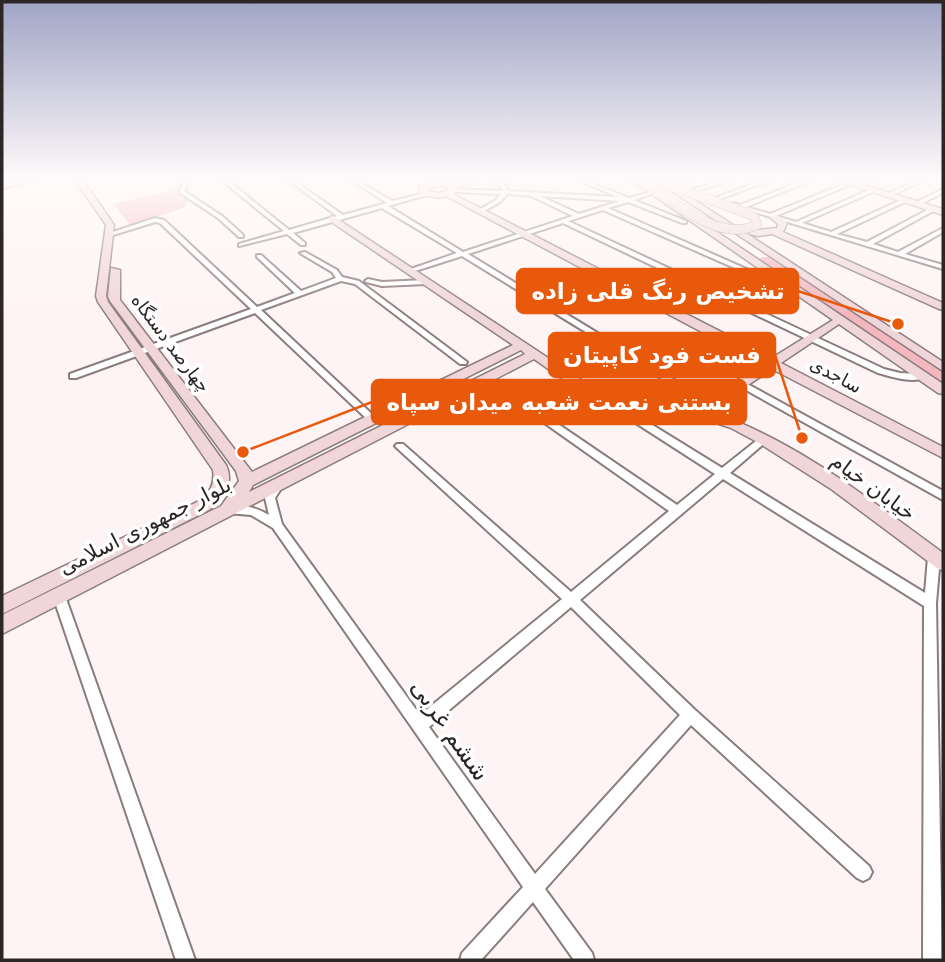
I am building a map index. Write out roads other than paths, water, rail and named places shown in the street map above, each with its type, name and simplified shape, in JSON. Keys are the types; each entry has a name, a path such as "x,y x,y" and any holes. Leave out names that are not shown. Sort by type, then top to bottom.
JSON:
{"main road":[{"path":"112,225 115,229"},
{"path":"113,225 115,229"},
{"path":"347,225 410,271 528,350"},
{"name":"ساجدی","path":"508,225 943,453"},
{"path":"700,225 943,390"},
{"path":"712,225 740,231 757,225"},
{"path":"726,225 943,367"},
{"path":"728,225 749,232 778,231 943,304"},
{"path":"778,231 782,225"},
{"name":"چهارصد دستگاه","path":"115,229 113,296 220,469 223,482 222,506"},
{"path":"749,258 750,253 769,254"},
{"path":"704,408 834,323"},
{"name":"چهارصد دستگاه","path":"145,349 243,469 247,481"},
{"name":"خیابان خیام","path":"528,350 579,384 704,408 764,439 837,485 939,560"},
{"name":"بلوار جمهوری اسلامی","path":"247,481 372,419 528,350"},
{"name":"بلوار جمهوری اسلامی","path":"2,625 222,506 279,484 528,350"},
{"path":"222,506 238,497 247,481"},
{"name":"بلوار جمهوری اسلامی","path":"2,606 203,506 222,506"}],"street":[{"path":"115,229 133,225"},
{"path":"166,225 372,419"},
{"path":"229,225 241,236"},
{"path":"279,225 303,244"},
{"path":"241,245 313,225"},
{"path":"414,225 704,408"},
{"path":"410,271 550,225"},
{"path":"571,225 891,375 922,376"},
{"path":"641,225 757,276 779,278"},
{"path":"802,225 943,267"},
{"path":"832,234 852,225"},
{"path":"867,244 903,225"},
{"path":"899,254 943,230"},
{"path":"303,253 335,271 340,279"},
{"path":"259,256 300,294"},
{"path":"932,264 943,258"},
{"path":"73,376 340,279 357,282 463,362"},
{"path":"368,281 383,284 426,282"},
{"path":"740,383 943,496"},
{"path":"505,391 677,511"},
{"path":"617,407 930,603"},
{"path":"419,726 764,439"},
{"path":"400,446 571,599 691,715 863,872"},
{"path":"277,525 270,498 279,484"},
{"path":"222,506 253,511 277,525"},
{"name":"ششم غربی","path":"277,525 585,960"},
{"path":"933,960 930,603 939,560"},
{"path":"60,596 186,960"},
{"path":"469,960 691,715"}],"place":[{"name":"تشخیص رنگ قلی زاده","path":"898,324"},
{"name":"فست فود کاپیتان","path":"802,438"},
{"name":"بستنی نعمت شعبه میدان سپاه","path":"243,452"}]}
